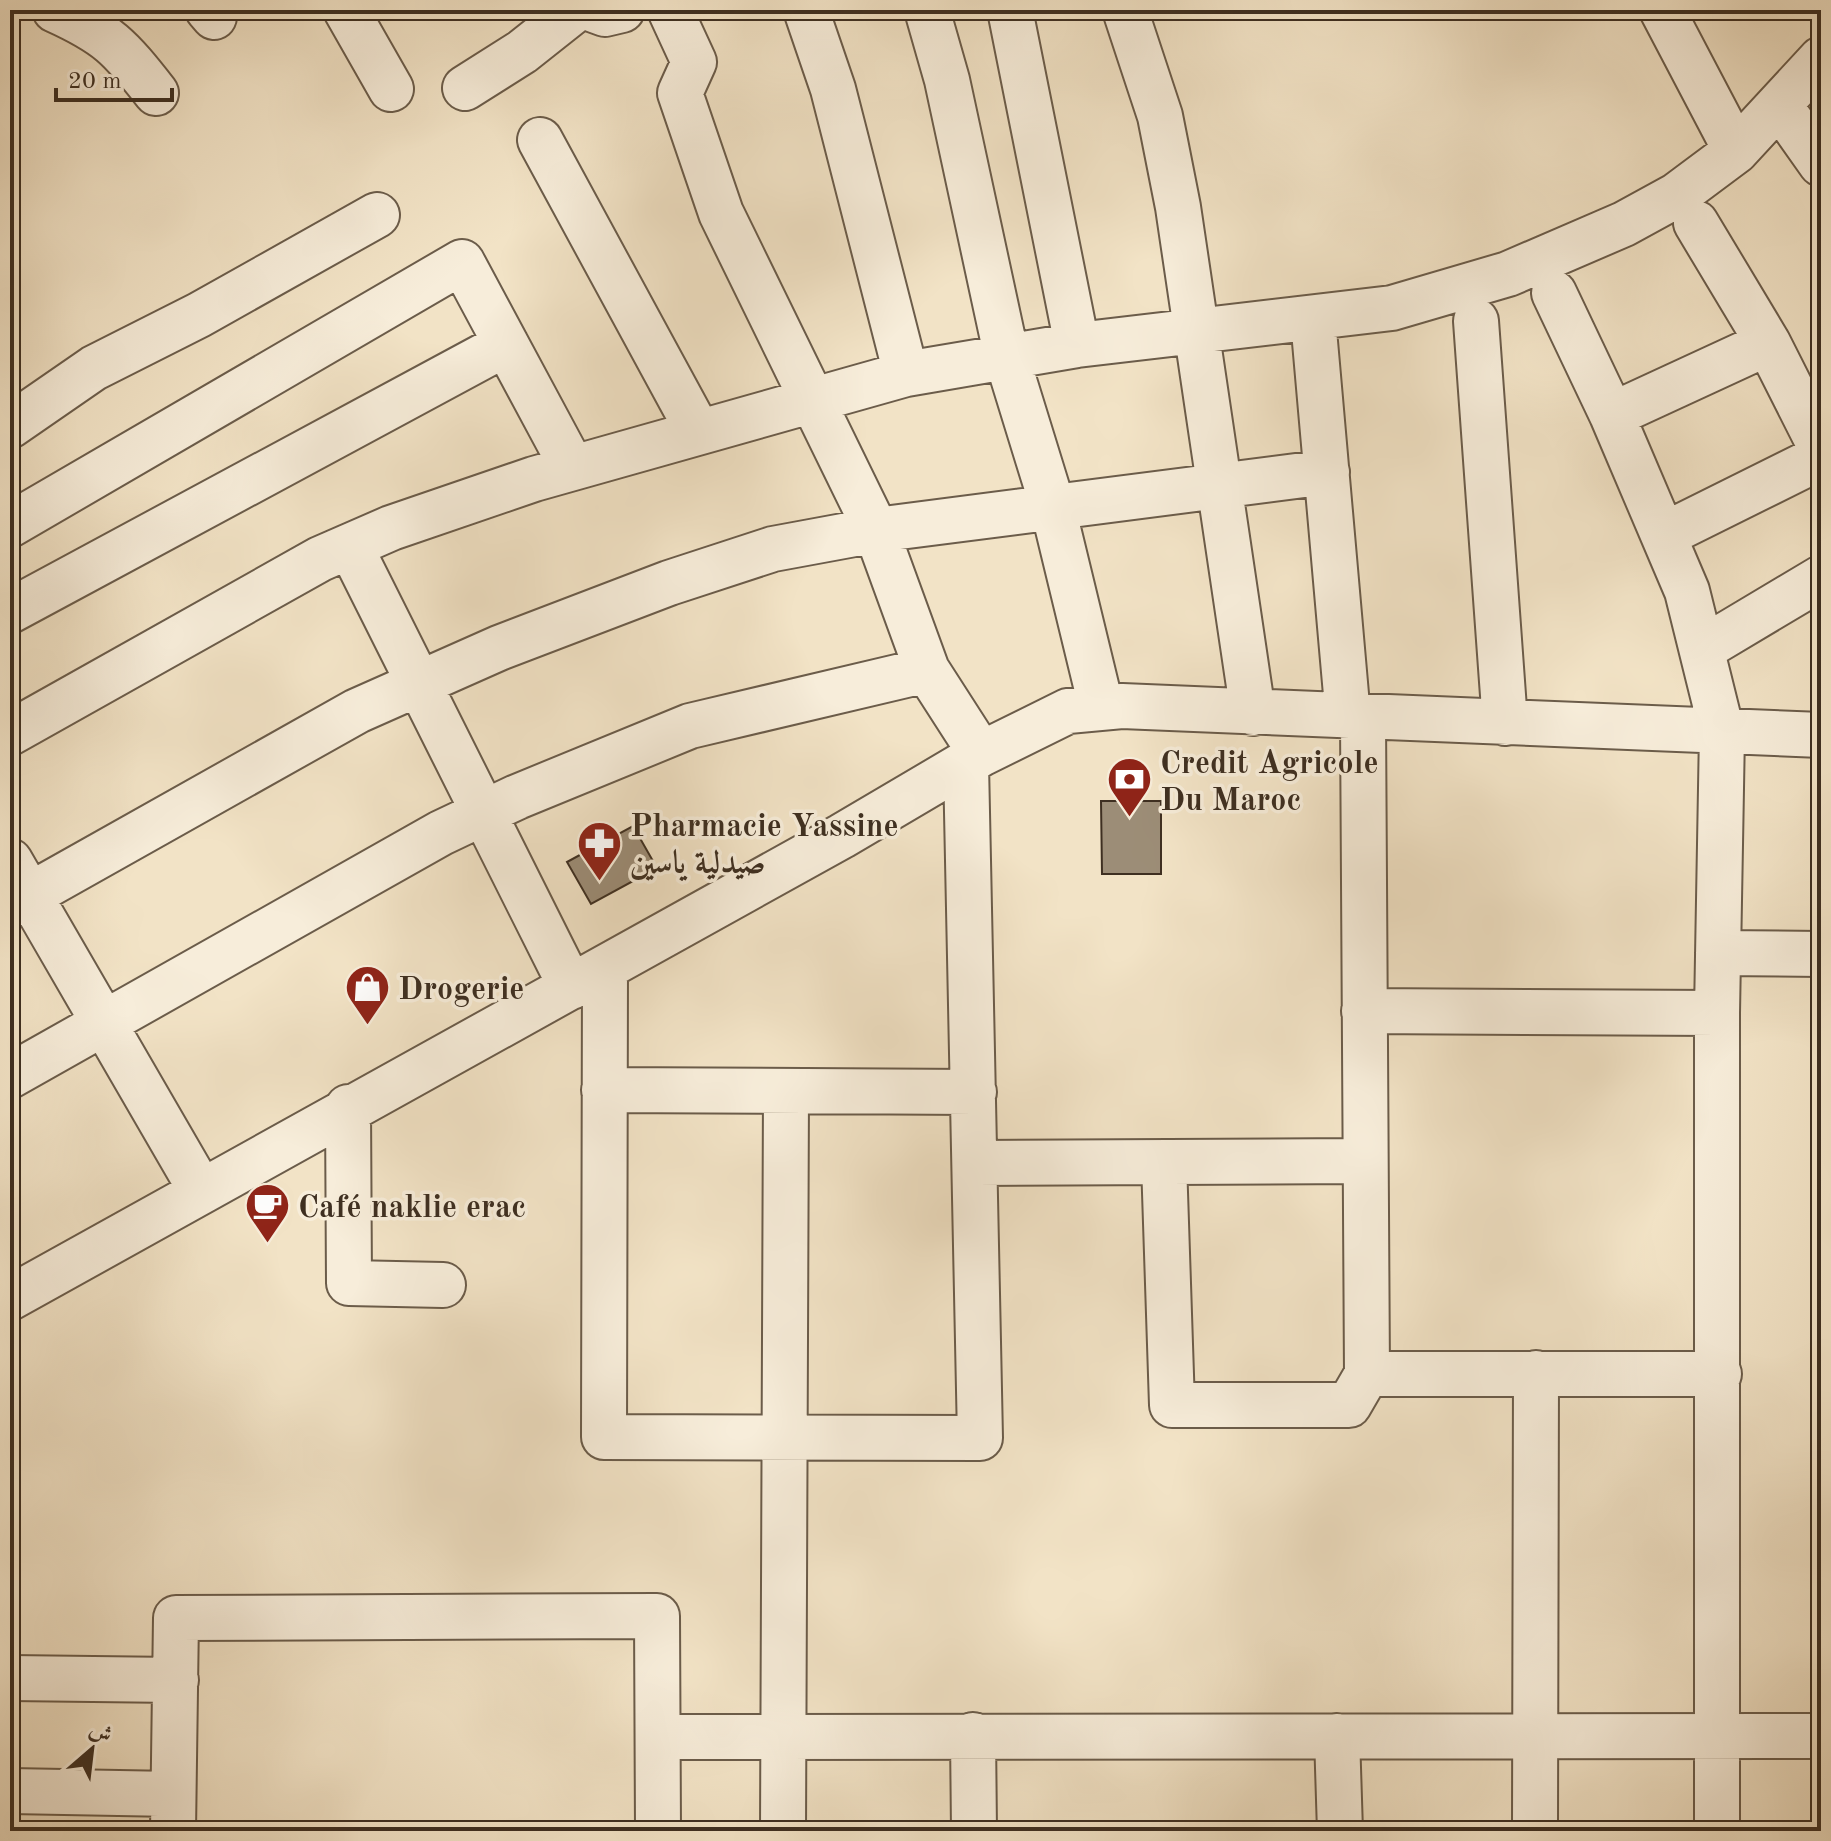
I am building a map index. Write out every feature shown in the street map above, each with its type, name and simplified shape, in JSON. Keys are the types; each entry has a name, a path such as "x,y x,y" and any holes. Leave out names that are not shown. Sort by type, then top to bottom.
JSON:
{"street":[{"path":"55,10 99,30 120,47 156,93"},
{"path":"346,10 391,89"},
{"path":"465,88 522,52 575,10"},
{"path":"594,10 605,14 622,10"},
{"path":"350,546 483,813 588,977 604,1090 604,1437 980,1438 974,1092 973,759 927,670 876,530 721,213 680,93 694,62 670,10"},
{"path":"806,10 833,89 906,374"},
{"path":"927,10 947,80 1007,358 1052,504 1101,706"},
{"path":"1010,10 1077,345"},
{"path":"1125,10 1160,116 1196,330 1253,713"},
{"path":"1662,10 1736,151"},
{"path":"10,733 220,614 350,546 391,528 572,467 906,374 1077,345 1392,308 1473,286 1537,263 1624,224 1677,195 1736,151 1821,59"},
{"path":"1780,106 1821,164"},
{"path":"540,140 698,431"},
{"path":"10,426 94,368 199,315 377,215"},
{"path":"1664,535 1818,434 1696,223"},
{"path":"10,525 462,262 572,467"},
{"path":"1554,293 1612,415 1687,591 1722,732 1717,1013 1717,1831"},
{"path":"1164,1162 1172,1405 1349,1405 1367,1374 1364,1011 1355,718 1313,319"},
{"path":"1476,321 1505,723"},
{"path":"1612,415 1768,343"},
{"path":"10,611 506,344"},
{"path":"200,1189 103,1024 17,887 418,682 669,583 773,549 1052,504 1327,472"},
{"path":"1702,649 1821,578"},
{"path":"10,1076 427,840 483,813 690,726 927,670"},
{"path":"10,1298 973,759 1068,711 1101,706 1821,735"},
{"path":"1718,953 1821,954"},
{"path":"1364,1011 1717,1013"},
{"path":"604,1090 974,1092"},
{"path":"783,1831 787,1437 786,1092"},
{"path":"348,1107 349,1283 443,1285"},
{"path":"977,1163 1364,1161"},
{"path":"1535,1831 1536,1373"},
{"path":"1367,1374 1719,1374"},
{"path":"10,1791 173,1812 176,1618 657,1616 658,1831"},
{"path":"10,1678 176,1680"},
{"path":"973,1735 974,1831"},
{"path":"1337,1736 1340,1831"},
{"path":"659,1737 1821,1736"}],"building":[{"path":"1101,801 1161,801 1161,874 1102,874"},
{"path":"633,826 657,868 591,904 567,862"},
{"path":"1429,1825 1429,1831 1382,1831 1382,1827"}],"place":[{"name":"Credit Agricole Du Maroc","path":"1129,819"},
{"name":"Pharmacie Yassine صيدلية ياسين","path":"599,882"},
{"name":"Drogerie","path":"367,1027"},
{"name":"Café naklie erac","path":"267,1245"}]}
